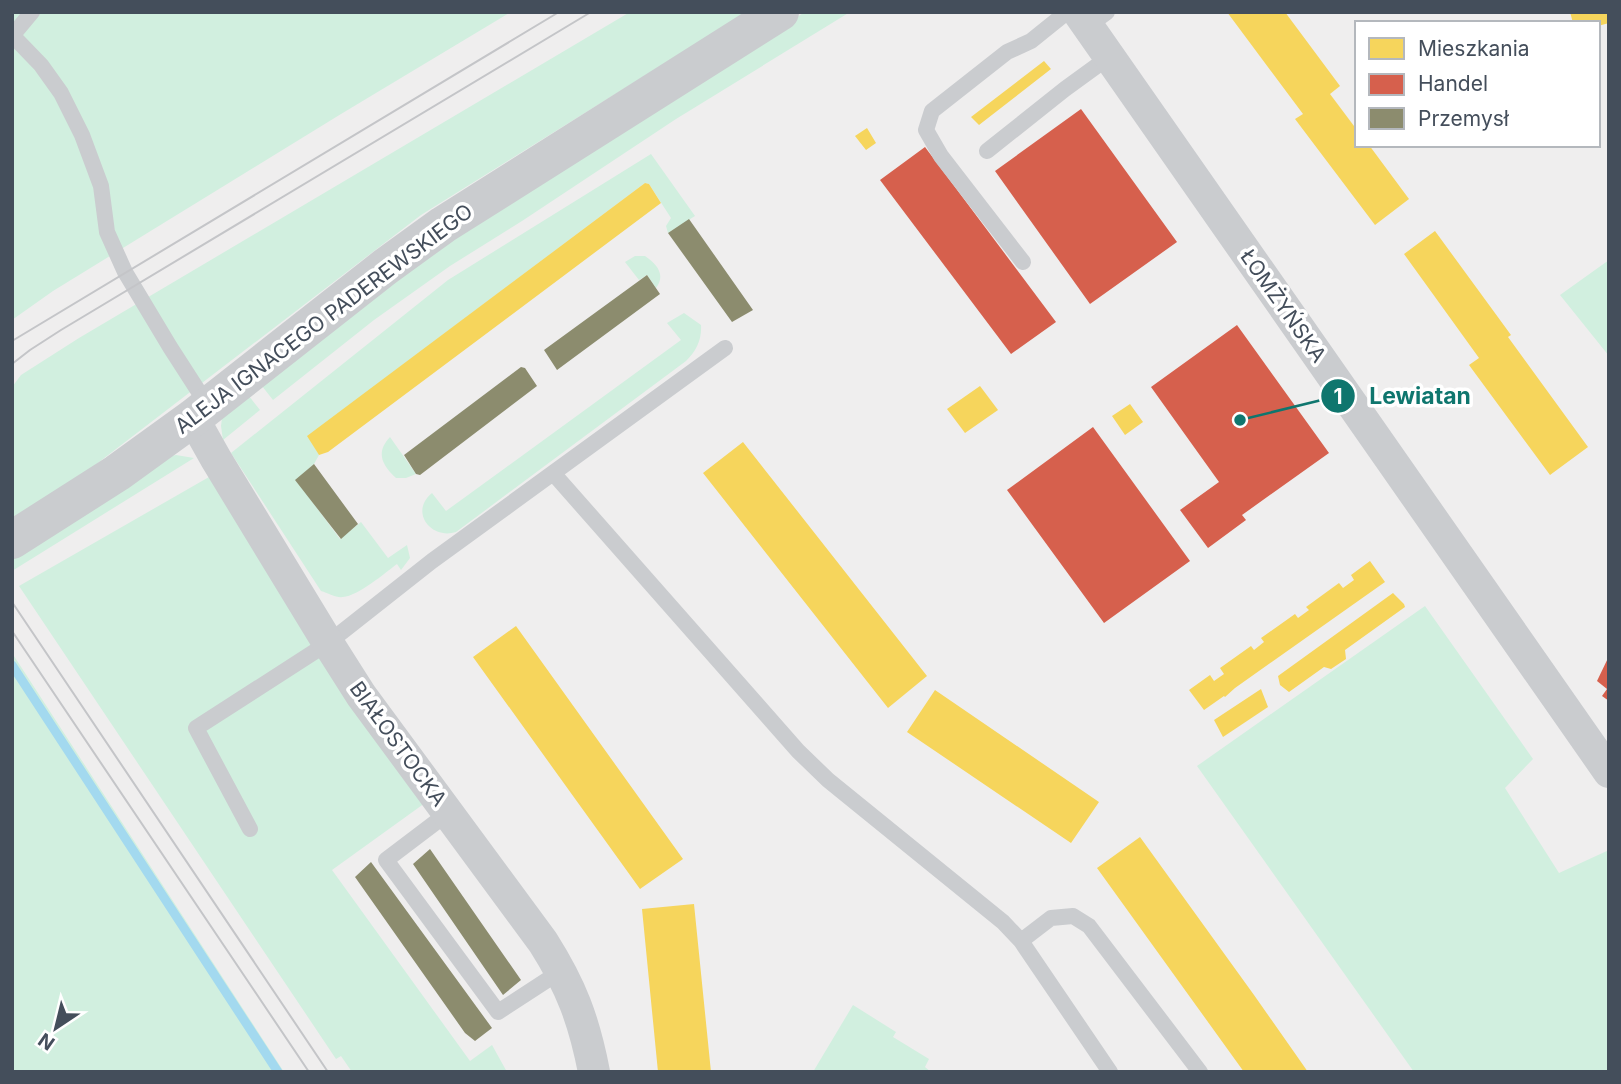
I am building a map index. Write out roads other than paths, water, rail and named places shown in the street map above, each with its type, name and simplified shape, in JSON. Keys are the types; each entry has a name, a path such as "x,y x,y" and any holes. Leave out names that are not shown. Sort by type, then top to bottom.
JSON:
{"street":[{"name":"ALEJA IGNACEGO PADEREWSKIEGO","path":"12,540 117,473 201,412 443,225 780,12"},
{"name":"ŁOMŻYŃSKA","path":"1085,16 1109,57 1609,772"},
{"name":"BIAŁOSTOCKA","path":"201,412 216,459 361,695 543,942 561,971 588,1040 594,1072"}],"lane":[{"path":"32,12 12,36 41,65 61,93 82,135 101,187 107,232 125,272 170,347 201,412"},
{"path":"1023,262 941,156 926,130 932,111 1007,52 1085,16"},
{"path":"987,151 1109,57"},
{"path":"250,829 196,729 328,643 432,561 725,348"},
{"path":"553,473 798,751 828,780 1003,922 1021,941 1110,1072"},
{"path":"448,813 386,860 498,1012 561,971"},
{"path":"1021,941 1051,918 1073,916 1089,926 1200,1072"}],"waterway":[{"path":"12,665 278,1072"}],"tram line":[{"path":"12,341 559,12"},
{"path":"12,364 61,330 591,12"},
{"path":"12,602 328,1072"},
{"path":"12,631 309,1072"}],"place":[{"name":"Lewiatan","path":"1240,420"}]}
